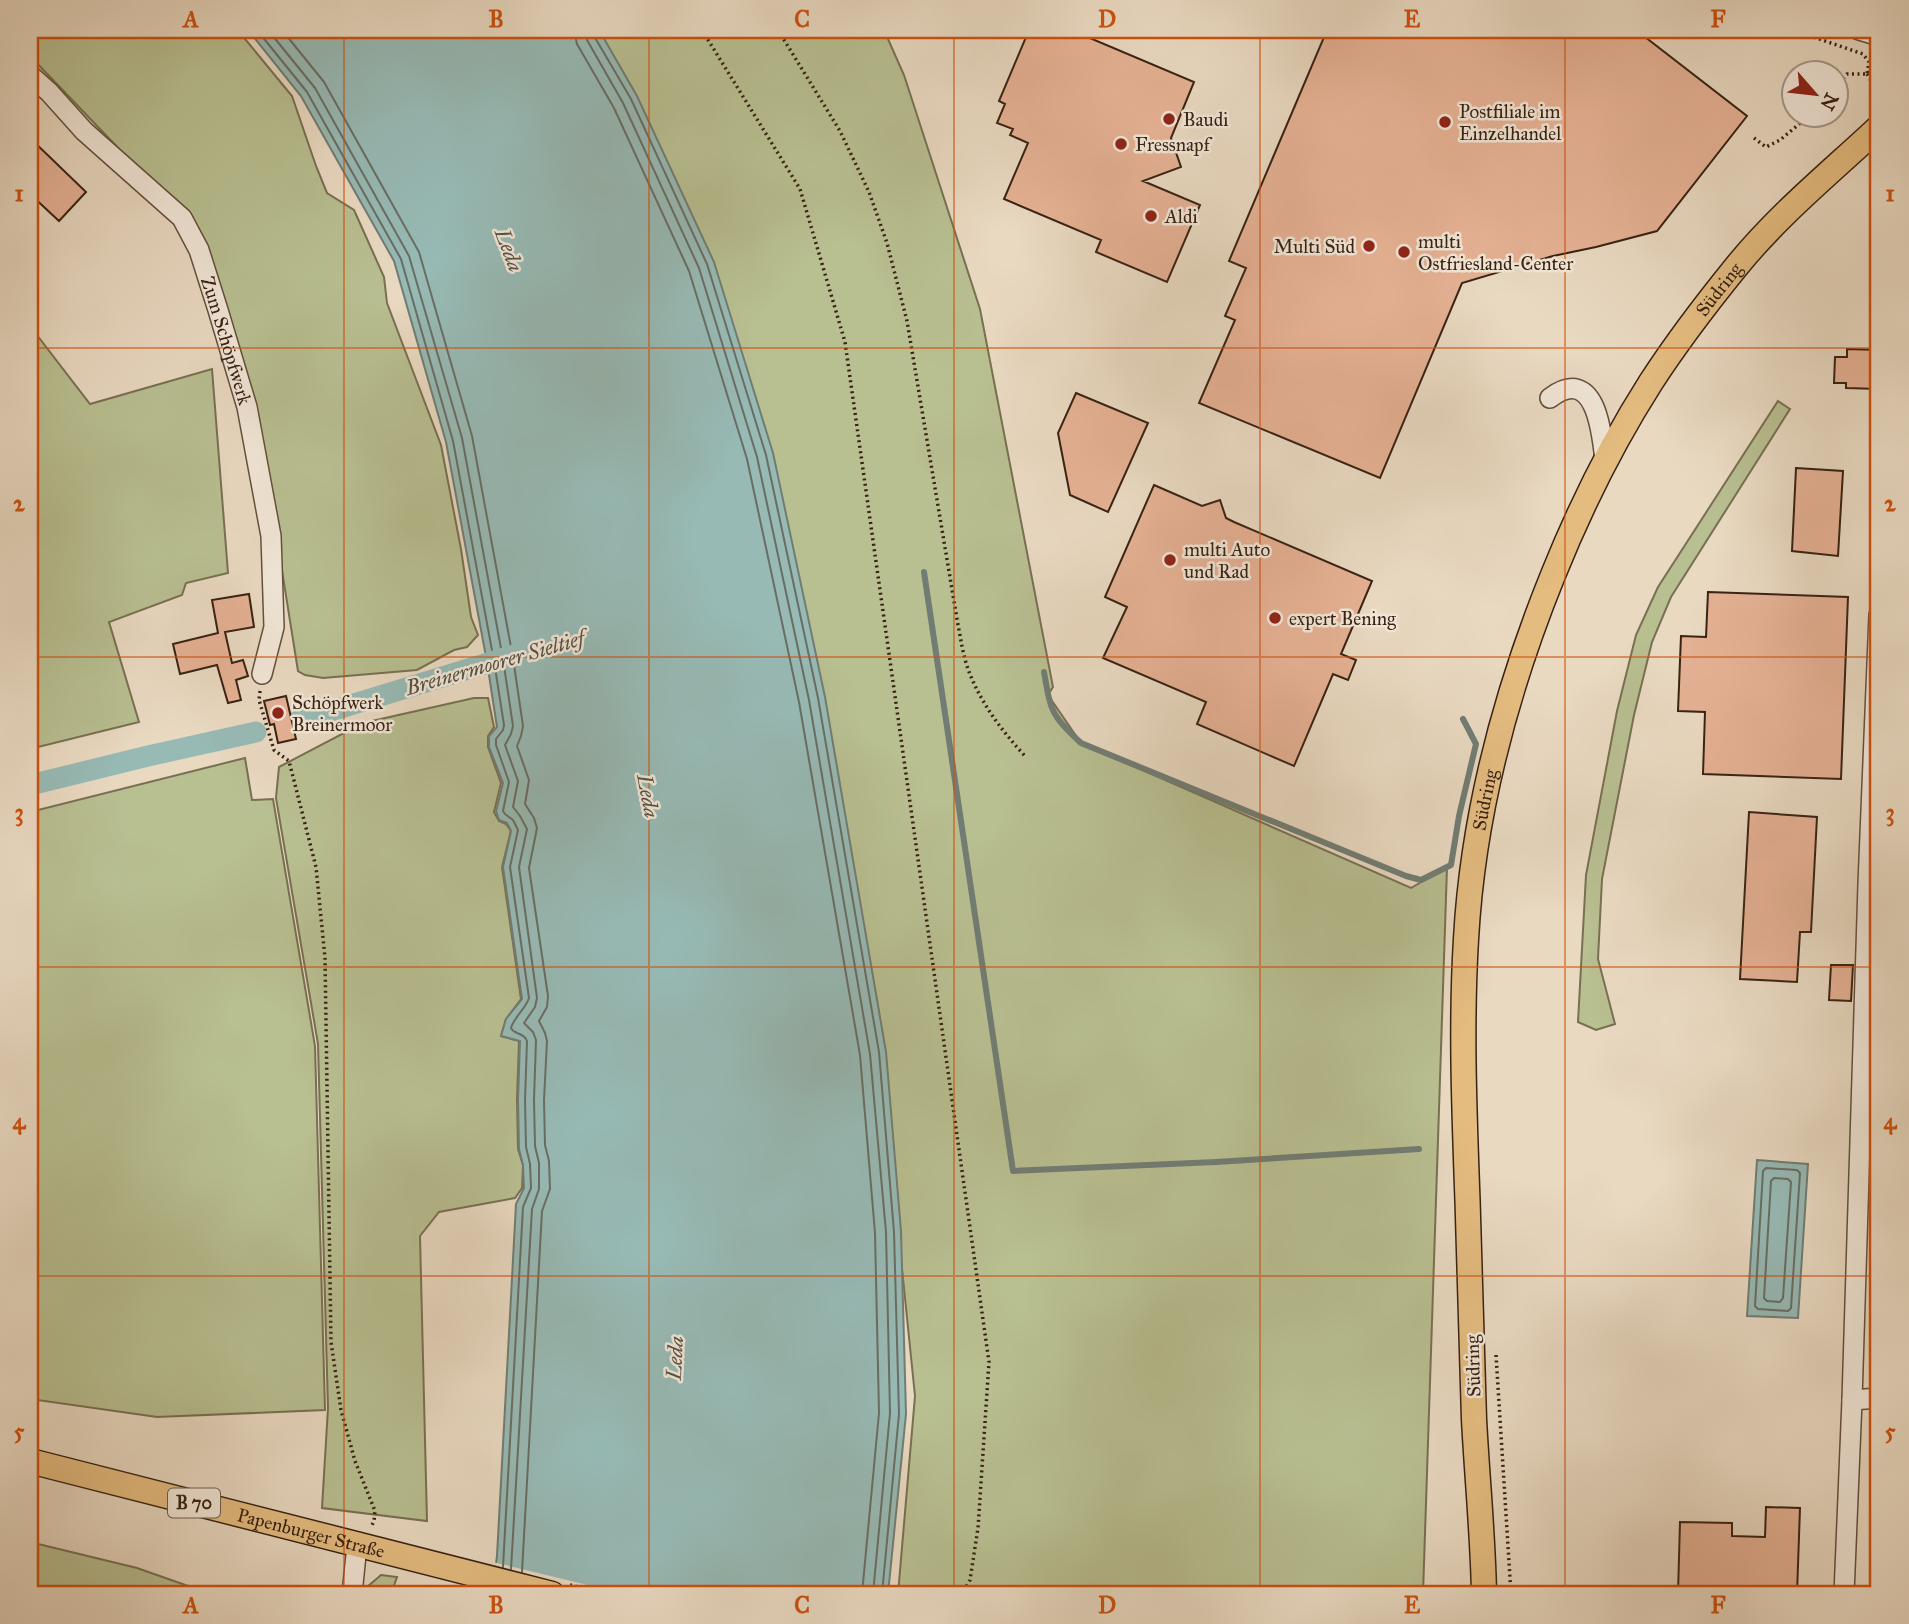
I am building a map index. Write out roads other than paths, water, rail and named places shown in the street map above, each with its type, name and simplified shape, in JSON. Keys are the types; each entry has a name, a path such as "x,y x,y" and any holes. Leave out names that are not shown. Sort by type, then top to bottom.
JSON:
{"main road":[{"name":"Südring","path":"1484,1594 1474,1416 1463,1013 1466,935 1476,848 1491,765 1514,682 1570,535 1605,461 1649,385 1689,327 1739,263 1796,204 1879,127"},
{"name":"Papenburger Straße","path":"30,1461 363,1538 398,1556 552,1594"}],"street":[{"path":"1859,30 1879,36"},
{"name":"Zum Schöpfwerk","path":"30,75 84,131 182,218 199,250 247,407 271,536 274,627 262,674"},
{"path":"1550,398 1567,389 1584,393 1597,413 1605,461"},
{"path":"1844,1594 1874,865 1879,615"},
{"path":"1852,1401 1879,1398"},
{"path":"352,1594 363,1538"}],"water":[{"name":"Leda","path":"248,30 599,30 637,96 714,262 773,453 825,697 886,1052 901,1231 906,1414 888,1594 492,1594 497,1556 516,1204 524,1188 519,1149 520,1041 501,1036 506,1019 522,999 503,867 511,831 507,823 499,820 496,811 503,783 489,747 489,736 497,727 487,662 446,442 394,261 301,96"},
{"path":"1757,1160 1808,1164 1798,1318 1747,1316"}],"waterway":[{"path":"924,572 1013,1171 1419,1149"},
{"name":"Breinermoorer Sieltief","path":"295,722 514,655"},
{"path":"1044,672 1054,712 1081,743 1421,880 1451,865 1476,744 1463,719"},
{"name":"Breinermoorer Sieltief","path":"30,785 256,732"}],"place":[{"name":"Baudi","path":"1169,119"},
{"name":"Postfiliale im Einzelhandel","path":"1445,122"},
{"name":"Fressnapf","path":"1121,144"},
{"name":"Aldi","path":"1151,216"},
{"name":"Multi Süd","path":"1369,246"},
{"name":"multi Ostfriesland-Center","path":"1404,252"},
{"name":"multi Auto und Rad","path":"1170,560"},
{"name":"expert Bening","path":"1275,618"},
{"name":"Schöpfwerk Breinermoor","path":"278,713"}]}
